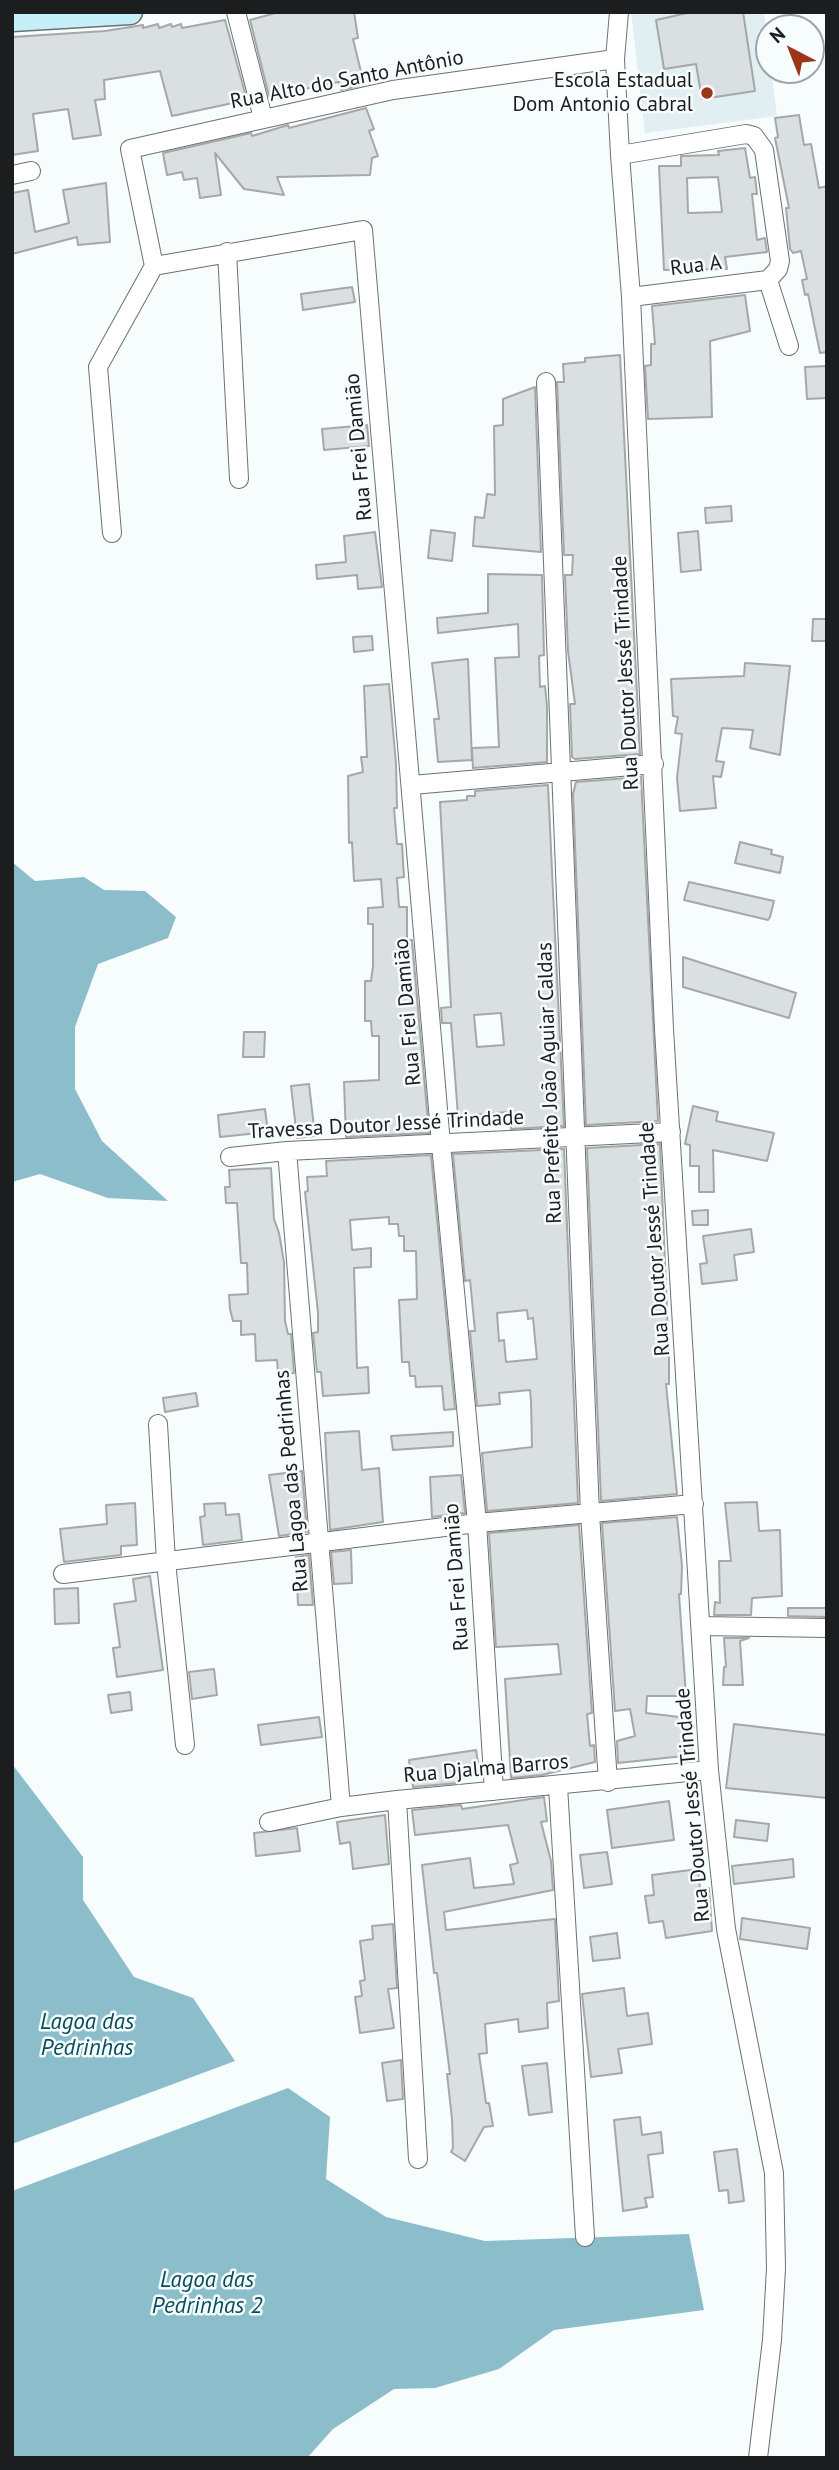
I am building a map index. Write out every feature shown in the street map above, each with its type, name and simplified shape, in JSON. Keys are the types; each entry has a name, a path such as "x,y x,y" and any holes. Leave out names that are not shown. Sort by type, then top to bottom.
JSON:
{"main road":[{"path":"12,19 130,12"}],"street":[{"path":"236,12 263,118"},
{"name":"Rua Doutor Jessé Trindade","path":"619,12 615,59 631,297 671,1132 709,1770 726,1929 774,2174 776,2269 772,2340 758,2458"},
{"name":"Rua Alto do Santo Antônio","path":"154,266 130,149 393,90 615,59"},
{"path":"620,155 746,134 754,135 764,150 780,261 778,269 768,280 789,346"},
{"path":"12,175 31,172"},
{"name":"Rua Frei Damião","path":"227,252 363,230 441,1143 477,1523 494,1791"},
{"path":"112,533 98,368 154,266 227,252 239,479"},
{"name":"Rua A","path":"631,297 768,280"},
{"name":"Rua Prefeito João Aguiar Caldas","path":"545,382 590,1514 608,1782"},
{"path":"412,785 654,764"},
{"name":"Travessa Doutor Jessé Trindade","path":"230,1157 287,1150 671,1132"},
{"name":"Rua Lagoa das Pedrinhas","path":"287,1150 341,1807"},
{"path":"158,1424 166,1562 184,1745"},
{"path":"63,1574 477,1523 694,1504"},
{"path":"701,1626 827,1628"},
{"name":"Rua Djalma Barros","path":"269,1822 341,1807 397,1800 608,1782 709,1770"},
{"path":"558,1786 585,2237"},
{"path":"397,1800 418,2159"}],"shaded area":[{"name":"Escola Estadual Dom Antonio Cabral","path":"631,12 764,12 755,14 755,84 773,84 777,116 645,133"}],"water":[{"path":"12,862 35,881 84,877 104,890 145,891 176,917 168,938 98,964 75,1027 75,1089 102,1141 168,1201 108,1198 40,1174 12,1182"},
{"name":"Lagoa das Pedrinhas","path":"12,1764 83,1857 83,1900 134,1977 193,1998 235,2061 12,2144"},
{"name":"Lagoa das Pedrinhas 2","path":"288,2088 330,2117 326,2179 386,2217 485,2241 689,2234 704,2310 554,2330 499,2369 435,2388 394,2389 333,2429 307,2458 12,2458 12,2191"}],"building":[{"path":"279,12 354,12 358,38 353,39 362,76 356,77 359,86 341,90 339,82 269,96 250,20"},
{"path":"692,12 743,12 755,91 702,99 696,64 664,69 656,20"},
{"path":"225,20 247,100 172,116 160,71 104,80 105,99 95,100 101,135 73,139 68,109 33,114 38,151 12,155 12,37 105,31 143,25 143,28 158,24 159,28 181,24 182,28"},
{"path":"366,108 374,129 369,131 378,156 372,158 370,175 277,177 284,195 244,189 215,153 221,195 200,198 197,178 184,180 182,172 167,175 163,153 251,133 252,136 288,125 289,128"},
{"path":"799,115 804,145 811,144 819,188 827,186 827,352 820,353 808,294 805,295 802,280 807,279 801,251 793,253 790,249 786,208 789,208 775,138 778,137 775,118"},
{"path":"745,148 750,178 755,177 757,194 752,194 757,240 765,238 767,252 725,257 727,269 664,270 659,166 681,166 681,156 719,155 718,151","holes":["718,177 722,212 688,213 687,178"]},
{"path":"106,183 110,242 78,245 77,237 12,254 12,193 28,190 35,232 69,223 63,190"},
{"path":"352,287 355,302 303,310 301,294"},
{"path":"745,295 750,331 710,341 712,417 648,419 645,366 651,365 651,344 655,344 652,306"},
{"path":"620,355 640,754 575,759 572,757 570,704 575,704 568,651 565,575 572,575 573,555 564,555 557,382 564,382 563,364 585,362 585,358"},
{"path":"827,366 827,398 807,399 805,367"},
{"path":"535,387 541,552 473,546 475,517 484,518 487,494 495,495 494,426 503,425 503,399"},
{"path":"367,425 369,446 324,450 322,429"},
{"path":"731,506 732,521 706,523 705,508"},
{"path":"431,530 455,533 452,561 428,558"},
{"path":"698,531 701,570 681,572 678,533"},
{"path":"375,532 382,587 358,589 357,575 317,579 316,565 346,562 344,536"},
{"path":"488,574 542,575 544,655 539,656 540,687 545,686 547,706 547,762 473,768 472,748 499,747 495,658 519,657 518,624 438,633 437,618 488,613"},
{"path":"813,619 827,619 827,641 812,641"},
{"path":"372,636 373,650 354,652 353,637"},
{"path":"468,659 472,760 438,762 434,719 439,719 432,663"},
{"path":"745,663 790,666 780,755 750,748 753,730 722,728 716,761 724,762 721,777 713,776 716,808 680,811 677,778 682,734 675,733 678,717 673,716 671,679 744,676"},
{"path":"389,684 396,764 397,808 394,808 397,844 402,844 404,877 397,878 399,907 407,907 407,940 412,940 429,1133 346,1137 344,1082 379,1080 379,1036 372,1036 371,1021 365,1021 365,981 371,981 373,966 373,924 368,924 368,908 383,907 381,879 354,881 352,842 349,843 348,776 363,772 361,757 367,757 364,686"},
{"path":"641,777 658,1121 586,1125 573,794 576,782"},
{"path":"548,785 564,1126 511,1129 509,1112 458,1116 451,1023 442,1023 441,1008 451,1007 440,802 467,800 467,796 475,796 475,791","holes":["501,1013 504,1045 477,1047 474,1015"]},
{"path":"740,842 772,850 771,854 783,857 780,873 735,863"},
{"path":"689,882 774,901 770,917 768,920 684,900"},
{"path":"683,957 796,993 789,1018 683,987"},
{"path":"244,1032 265,1032 264,1057 243,1057"},
{"path":"309,1084 315,1136 297,1138 291,1086"},
{"path":"693,1106 718,1112 716,1121 774,1133 767,1161 713,1150 714,1192 699,1192 699,1166 690,1166 690,1145 685,1144"},
{"path":"265,1109 268,1132 220,1137 218,1115"},
{"path":"660,1144 669,1359 669,1384 666,1384 677,1494 601,1501 587,1148"},
{"path":"564,1149 578,1503 487,1511 482,1453 532,1447 530,1390 499,1393 500,1404 477,1406 470,1331 475,1331 470,1280 465,1281 453,1154","holes":["527,1310 528,1319 533,1318 537,1359 506,1362 504,1340 499,1341 497,1313"]},
{"path":"431,1155 455,1409 444,1410 442,1386 416,1387 415,1376 410,1376 409,1362 402,1362 399,1300 417,1299 416,1251 404,1251 404,1236 399,1236 398,1224 389,1224 389,1217 350,1220 352,1250 371,1248 371,1267 354,1268 357,1368 368,1367 369,1393 323,1396 321,1372 317,1372 313,1333 318,1332 318,1313 305,1192 308,1191 307,1177 327,1176 326,1161"},
{"path":"271,1168 274,1219 284,1262 285,1321 288,1334 291,1334 294,1373 278,1374 277,1360 256,1361 255,1334 241,1335 241,1321 233,1321 230,1309 229,1295 248,1294 247,1263 241,1263 237,1203 226,1203 225,1187 230,1187 229,1170"},
{"path":"708,1210 708,1225 693,1225 692,1211"},
{"path":"751,1229 754,1252 734,1255 737,1280 702,1284 700,1264 707,1263 703,1236"},
{"path":"196,1393 198,1406 165,1412 163,1398"},
{"path":"359,1431 362,1470 379,1468 383,1522 330,1530 325,1433"},
{"path":"453,1432 453,1446 393,1450 391,1436"},
{"path":"302,1471 307,1532 279,1536 269,1475"},
{"path":"461,1475 465,1513 432,1517 430,1477"},
{"path":"757,1502 759,1531 780,1530 782,1596 752,1598 751,1615 714,1615 715,1602 720,1603 719,1561 731,1561 725,1503"},
{"path":"135,1503 137,1545 121,1546 121,1555 64,1562 60,1529 107,1524 106,1505"},
{"path":"225,1503 226,1515 239,1514 242,1540 203,1545 200,1517 205,1516 204,1504"},
{"path":"677,1517 682,1566 679,1594 686,1696 647,1696 646,1713 688,1718 693,1755 618,1763 617,1741 635,1736 630,1709 615,1711 602,1523"},
{"path":"579,1525 592,1713 587,1714 590,1746 594,1745 595,1762 542,1775 511,1778 505,1679 561,1674 558,1644 496,1647 489,1533"},
{"path":"351,1550 352,1583 334,1584 331,1552"},
{"path":"309,1555 313,1605 298,1605 296,1557"},
{"path":"150,1576 163,1670 117,1677 113,1648 120,1647 114,1604 136,1601 133,1579"},
{"path":"78,1588 79,1623 55,1624 54,1589"},
{"path":"788,1608 827,1608 827,1617 788,1616"},
{"path":"724,1638 749,1638 740,1641 743,1685 723,1685 726,1667"},
{"path":"214,1669 217,1695 192,1699 189,1672"},
{"path":"130,1692 132,1710 111,1713 108,1695"},
{"path":"319,1717 322,1737 261,1745 258,1725"},
{"path":"734,1724 827,1735 827,1798 726,1788"},
{"path":"476,1750 480,1776 458,1779 458,1783 413,1787 409,1760"},
{"path":"544,1797 547,1821 541,1822 551,1861 553,1890 444,1912 446,1930 555,1919 559,2001 547,2003 548,2028 519,2032 518,2019 485,2024 487,2053 479,2054 486,2103 489,2103 493,2126 484,2127 465,2161 451,2152 452,2119 447,2074 450,2074 437,1973 434,1973 422,1865 470,1858 474,1888 514,1884 510,1865 518,1863 508,1825 415,1835 412,1810 461,1805 462,1809"},
{"path":"669,1801 674,1840 612,1848 607,1810"},
{"path":"385,1815 389,1864 353,1869 350,1842 340,1844 337,1822"},
{"path":"736,1820 769,1824 767,1841 734,1837"},
{"path":"297,1828 300,1851 256,1856 254,1833"},
{"path":"607,1852 612,1884 584,1888 580,1855"},
{"path":"793,1859 794,1877 734,1884 732,1866"},
{"path":"698,1869 700,1889 709,1888 712,1931 666,1938 663,1921 649,1923 645,1896 654,1895 652,1875"},
{"path":"742,1918 810,1928 807,1949 740,1939"},
{"path":"393,1924 397,1988 388,1989 394,2028 360,2033 355,1997 362,1996 360,1981 365,1980 360,1941 373,1939 372,1926"},
{"path":"617,1933 620,1958 593,1961 590,1937"},
{"path":"624,1988 627,2016 648,2013 652,2044 618,2049 622,2073 591,2077 582,1994"},
{"path":"401,2060 403,2099 387,2101 382,2063"},
{"path":"547,2063 552,2112 529,2115 522,2066"},
{"path":"640,2117 642,2135 661,2132 663,2153 648,2155 653,2197 645,2198 647,2207 623,2211 614,2120"},
{"path":"737,2149 744,2201 729,2203 728,2190 719,2191 714,2152"}],"place":[{"name":"Escola Estadual Dom Antonio Cabral","path":"707,93"}]}
